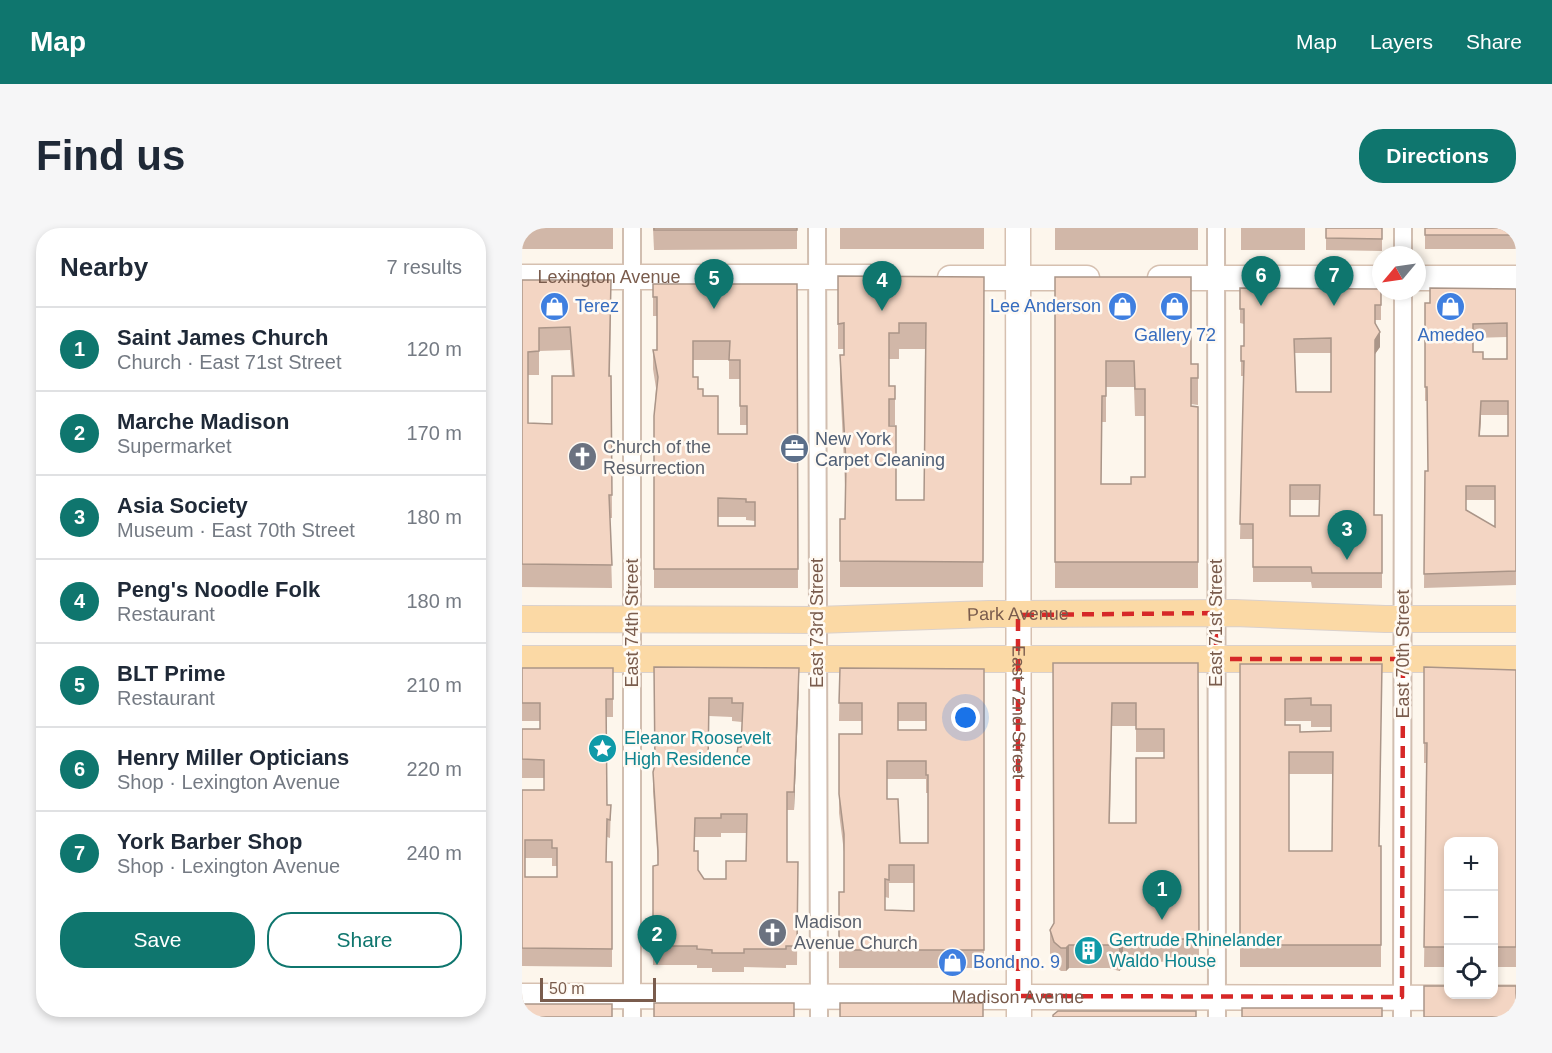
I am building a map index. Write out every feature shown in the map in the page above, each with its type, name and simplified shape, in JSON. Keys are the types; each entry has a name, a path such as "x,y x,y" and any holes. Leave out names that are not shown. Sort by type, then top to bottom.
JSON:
{"main road":[{"name":"East 72nd Street","path":"1018,228 1018,1007"},
{"name":"Lexington Avenue","path":"522,277 888,277"},
{"path":"922,278 1372,278"},
{"path":"1426,278 1516,278"},
{"name":"Park Avenue","path":"522,619 817,620 1216,613 1403,619 1516,619"},
{"path":"522,659 1516,659"},
{"name":"Madison Avenue","path":"522,996 632,1007 1402,1007 1516,998"}],"street":[{"name":"East 74th Street","path":"632,228 632,1007"},
{"name":"East 73rd Street","path":"817,228 819,1006"},
{"name":"East 71st Street","path":"1216,228 1217,1007"},
{"path":"1403,228 1403,246"},
{"name":"East 70th Street","path":"1402,1007 1403,300"}],"highlighted area":[{"path":"1216,613 1216,659 1403,659 1402,997 1018,996 1018,615"}],"building":[{"path":"654,228 797,228 797,230 654,230"},
{"path":"1326,228 1382,228 1382,239 1326,238"},
{"path":"1425,228 1516,228 1516,235 1425,235"},
{"path":"838,276 984,277 983,562 840,561 840,519 845,519 846,463 840,355 844,355 844,323 838,324","holes":["899,323 926,323 924,500 896,500 896,426 889,426 889,399 895,399 895,386 889,386 889,333 899,333"]},
{"path":"1055,277 1191,277 1191,364 1198,364 1198,378 1191,378 1191,406 1198,407 1198,562 1055,562","holes":["1106,361 1134,361 1135,389 1145,389 1145,477 1131,477 1131,484 1101,484 1102,396 1106,396"]},
{"path":"522,280 611,280 609,376 611,376 612,495 609,495 612,565 522,564","holes":["570,327 574,376 552,376 552,424 528,423 528,352 539,351 539,328"]},
{"path":"653,284 797,284 798,569 654,569 654,416 658,377 653,350 657,350 657,297 653,297","holes":["693,341 730,341 729,360 740,360 740,406 747,406 747,434 718,434 718,396 703,396 703,389 698,389 698,377 693,377","718,498 746,499 746,502 755,502 755,526 718,526"]},
{"path":"1240,288 1372,289 1372,300 1381,300 1381,305 1375,305 1375,323 1380,332 1375,340 1374,515 1382,515 1382,573 1312,573 1311,567 1253,567 1253,524 1240,524 1244,361 1241,361 1241,346 1244,346 1244,309 1240,309","holes":["1331,338 1331,392 1296,392 1294,339","1290,485 1320,485 1319,516 1290,516"]},
{"path":"1430,288 1516,289 1516,571 1424,574 1425,471 1428,471 1425,303 1430,303","holes":["1507,323 1507,359 1483,359 1483,352 1473,352 1473,324","1481,401 1508,401 1508,436 1479,436","1466,486 1495,486 1495,527 1466,510"]},
{"path":"1053,663 1198,663 1199,939 1145,939 1145,945 1123,945 1119,948 1109,945 1069,945 1061,948 1054,942 1050,930 1054,923","holes":["1112,703 1136,703 1136,729 1164,729 1164,758 1136,758 1136,823 1109,823"]},
{"path":"1240,664 1382,664 1379,846 1381,846 1381,945 1240,945","holes":["1311,698 1311,705 1331,705 1331,731 1300,732 1300,725 1285,725 1285,699","1289,752 1333,752 1332,851 1289,851"]},
{"path":"654,667 799,668 794,792 787,792 787,862 798,862 797,946 786,946 786,949 744,949 744,953 712,953 712,950 697,949 697,946 653,946 653,866 658,865 653,772 655,765","holes":["709,698 732,698 732,703 743,703 741,747 738,747 735,766 708,766","721,814 747,814 746,861 726,861 726,879 704,879 698,870 698,851 694,851 695,818 721,818"]},
{"path":"1424,667 1516,670 1516,947 1498,947 1498,837 1444,837 1444,947 1424,947 1427,743 1424,743"},
{"path":"522,668 613,668 613,699 606,699 607,805 611,805 610,820 607,819 606,862 612,862 612,949 522,948 522,790 544,790 544,760 522,759 522,729 540,729 540,703 522,703","holes":["525,840 552,840 552,848 557,848 557,877 525,877"]},
{"path":"840,668 984,669 984,950 839,950 839,892 844,892 844,834 839,794 839,734 862,734 862,703 839,703","holes":["898,703 926,703 926,730 898,730","887,761 926,761 928,843 900,843 898,799 887,799","889,865 914,865 914,911 885,910 885,879 889,880"]},
{"path":"1424,986 1444,986 1444,999 1498,999 1498,986 1516,986 1516,1017 1424,1017"},
{"path":"654,1003 794,1003 794,1017 654,1017"},
{"path":"840,1003 983,1003 983,1017 840,1017"},
{"path":"522,1004 612,1004 612,1017 522,1017"},
{"path":"1242,1008 1382,1008 1382,1017 1242,1017"},
{"path":"1058,1011 1196,1011 1196,1017 1053,1017"}],"place":[{"name":"Terez","path":"554,306"},
{"name":"Lee Anderson","path":"1122,306"},
{"name":"Gallery 72","path":"1175,306"},
{"name":"Henry Miller Opticians","path":"1261,306"},
{"name":"York Barber Shop","path":"1334,306"},
{"name":"Amedeo","path":"1451,306"},
{"name":"BLT Prime","path":"714,309"},
{"name":"Peng's Noodle Folk","path":"882,311"},
{"name":"New York Carpet Cleaning","path":"794,449"},
{"name":"Church of the Resurrection","path":"582,457"},
{"name":"Asia Society","path":"1347,560"},
{"name":"Eleanor Roosevelt High Residence","path":"603,748"},
{"name":"Saint James Church","path":"1162,920"},
{"name":"Madison Avenue Church","path":"773,932"},
{"name":"Gertrude Rhinelander Waldo House","path":"1088,950"},
{"name":"Bond no. 9","path":"952,962"},
{"name":"Marche Madison","path":"657,965"}]}
